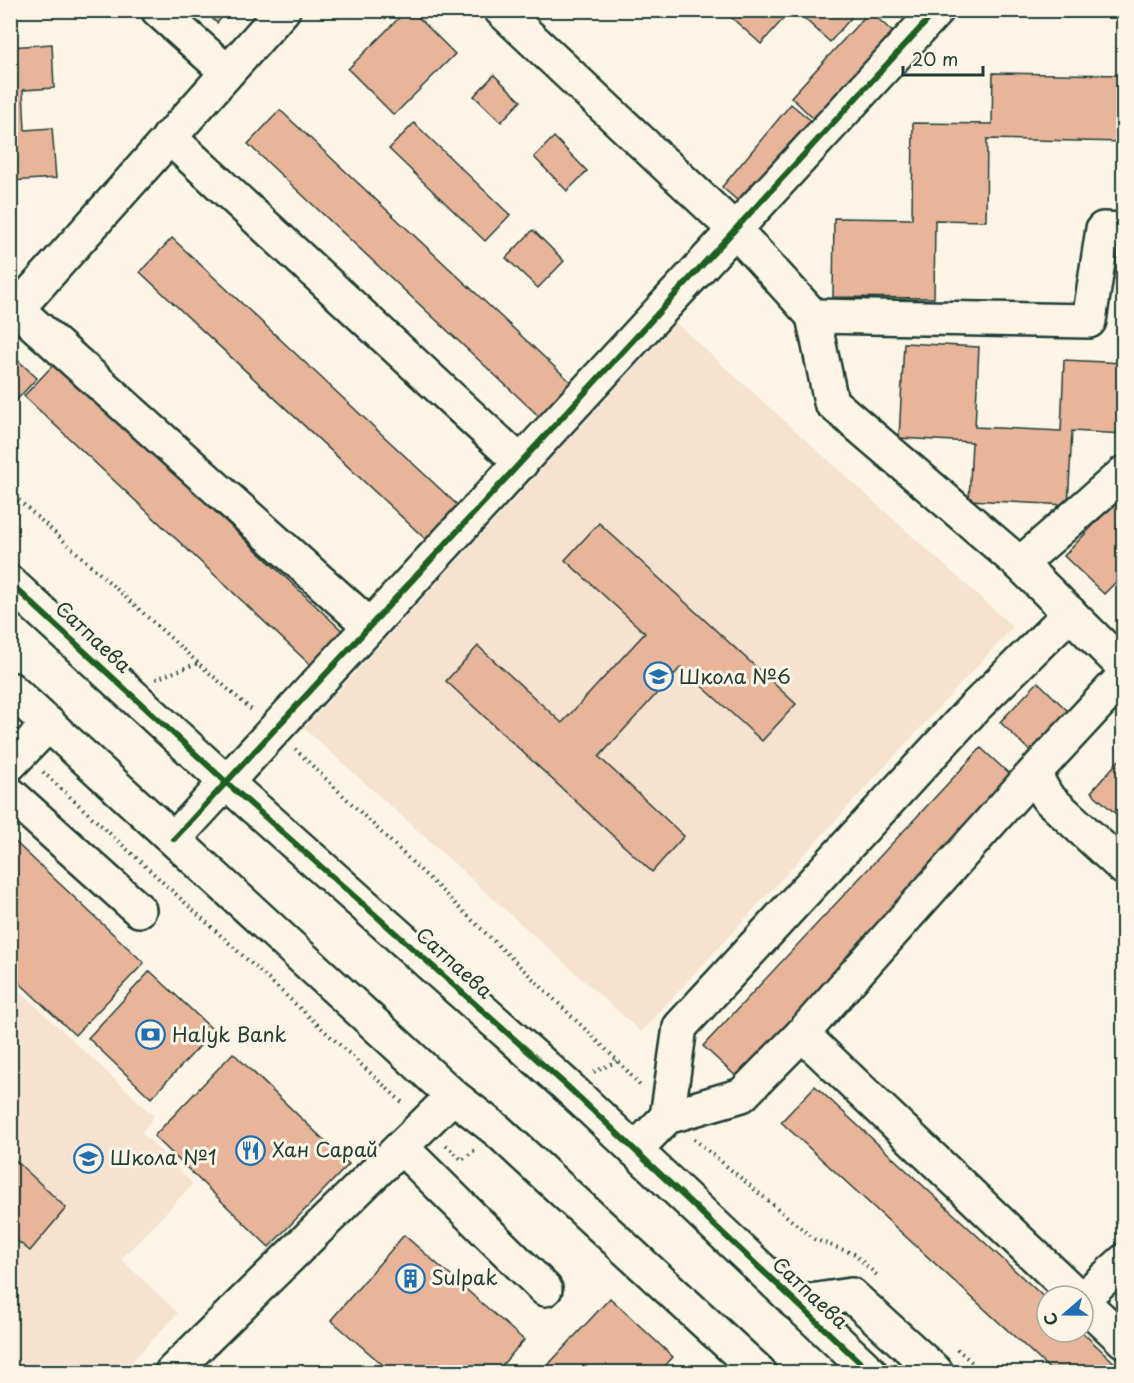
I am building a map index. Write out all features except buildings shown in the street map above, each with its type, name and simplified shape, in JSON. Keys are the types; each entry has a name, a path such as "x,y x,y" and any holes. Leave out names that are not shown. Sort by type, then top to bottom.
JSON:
{"street":[{"path":"158,10 227,72"},
{"path":"283,10 14,306 370,626"},
{"path":"501,10 735,230 813,316 831,402 1020,564 1124,667"},
{"path":"174,839 937,10"},
{"path":"169,137 521,462"},
{"path":"813,316 1089,321 1103,229 1124,230"},
{"path":"1020,564 1124,473"},
{"name":"Сатпаева","path":"10,583 227,783 567,1086 870,1372"},
{"path":"668,1117 680,1027 974,708 1070,614"},
{"path":"635,1150 668,1117 742,1095 802,1034 1124,676"},
{"path":"10,689 453,1096 498,1131 759,1372"},
{"path":"10,764 57,731"},
{"path":"1034,774 1047,797 1124,868"},
{"path":"10,794 139,910"},
{"path":"802,1034 1064,1284"},
{"path":"172,1372 453,1096"},
{"path":"401,1147 545,1289"},
{"path":"1095,1289 1124,1261"},
{"path":"796,1303 851,1295 936,1372"},
{"path":"1095,1312 1124,1341"}],"path":[{"path":"10,492 275,730 618,1061 668,1117 814,1239 854,1254 880,1278"},
{"path":"132,695 151,681 198,663"},
{"path":"57,731 41,770 425,1123 462,1160 498,1131"},
{"path":"949,1341 983,1372"}],"shaded area":[{"name":"Школа №6","path":"676,323 1013,627 641,1032 304,728"},
{"name":"Школа №1","path":"10,982 154,1116 142,1133 193,1184 121,1259 178,1313 122,1372 11,1372"}],"cycle path":[{"path":"174,839 937,10"},
{"path":"10,583 227,783 567,1086 870,1372"}],"place":[{"name":"Школа №6","path":"658,677"},
{"name":"Halyk Bank","path":"151,1035"},
{"name":"Хан Сарай","path":"251,1150"},
{"name":"Школа №1","path":"89,1158"},
{"name":"Sulpak","path":"410,1278"}]}
